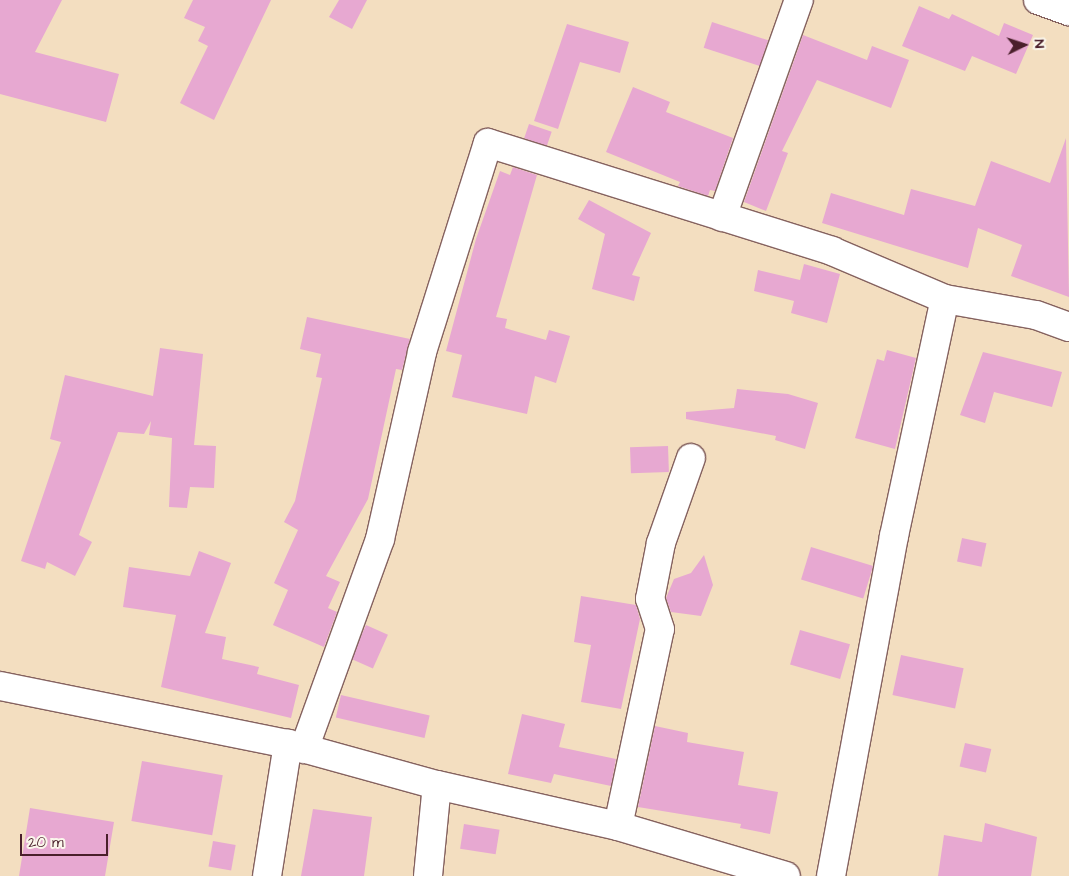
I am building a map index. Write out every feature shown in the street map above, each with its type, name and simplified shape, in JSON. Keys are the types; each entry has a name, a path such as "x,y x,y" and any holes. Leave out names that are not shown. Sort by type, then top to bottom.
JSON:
{"street":[{"path":"722,217 799,0"},
{"path":"1038,0 1069,12"},
{"path":"267,876 296,746 380,539 422,352 488,143 832,251 945,299 1036,315 1069,327"},
{"path":"831,876 894,536 945,299"},
{"path":"618,826 660,629 650,599 661,543 691,458"},
{"path":"0,686 296,746 436,785 618,826 786,876"},
{"path":"428,876 436,785"}],"building":[{"path":"0,0 62,0 35,52 119,74 106,122 0,94"},
{"path":"193,0 271,0 214,120 180,103 208,46 198,41 205,27 184,18"},
{"path":"339,0 367,0 352,29 329,17"},
{"path":"919,6 949,19 952,14 999,36 1004,23 1033,35 1016,74 972,56 965,71 902,46"},
{"path":"712,22 768,40 760,66 704,48"},
{"path":"567,24 629,42 620,73 580,62 558,129 534,121"},
{"path":"803,35 867,60 872,46 909,60 891,108 817,80 782,151 788,153 766,211 744,202"},
{"path":"633,87 670,102 666,112 733,138 715,191 710,190 708,196 678,186 680,182 606,152"},
{"path":"529,124 552,132 547,146 524,138"},
{"path":"1066,138 1069,297 1011,276 1022,245 978,228 968,268 822,223 831,193 904,215 911,189 975,206 991,161 1050,183"},
{"path":"513,167 537,175 496,317 507,319 505,328 546,340 549,330 570,336 556,383 535,376 527,414 452,397 462,355 446,351 476,239 500,171 510,175"},
{"path":"589,200 651,233 632,275 640,277 634,301 592,289 605,234 578,219"},
{"path":"804,264 840,274 827,323 791,313 794,301 754,291 758,270 800,280"},
{"path":"307,317 410,339 402,370 396,369 368,499 326,576 340,582 328,608 337,612 324,647 273,625 288,590 274,583 298,530 284,522 295,501 322,378 316,377 321,354 300,349"},
{"path":"160,348 203,354 194,445 216,446 214,488 190,487 187,508 169,507 172,438 149,435 151,421 144,434 118,432 79,535 92,542 75,576 47,562 45,569 21,561 61,442 50,439 65,375 153,396"},
{"path":"887,350 916,358 895,449 855,438 877,359 884,361"},
{"path":"983,352 1062,372 1052,407 994,392 985,423 960,415"},
{"path":"737,389 788,394 818,403 805,449 775,440 776,436 686,419 686,412 734,408"},
{"path":"668,446 669,472 631,473 630,447"},
{"path":"962,538 986,543 981,567 957,561"},
{"path":"811,547 873,566 863,599 801,580"},
{"path":"199,551 231,563 205,633 226,637 222,659 259,667 257,674 299,685 291,718 161,687 176,615 123,607 129,567 190,576"},
{"path":"704,555 713,585 701,616 671,612 666,598 674,579 691,573"},
{"path":"581,596 636,605 640,619 621,709 581,702 591,645 574,642"},
{"path":"366,625 388,635 373,669 351,659"},
{"path":"800,630 850,644 840,679 790,665"},
{"path":"901,655 964,668 955,708 892,695"},
{"path":"341,695 430,715 424,738 336,717"},
{"path":"522,714 565,724 559,747 616,759 611,786 554,774 551,783 508,774"},
{"path":"655,726 688,733 687,742 744,752 738,785 778,792 770,834 740,828 741,824 638,807"},
{"path":"965,743 991,749 986,772 960,766"},
{"path":"142,761 223,775 212,835 131,821"},
{"path":"30,808 114,822 105,876 19,876"},
{"path":"313,809 372,817 364,876 301,876"},
{"path":"985,823 1037,837 1031,876 938,876 944,835 982,842"},
{"path":"464,824 500,830 496,854 460,849"},
{"path":"213,841 236,845 231,871 208,867"}]}
